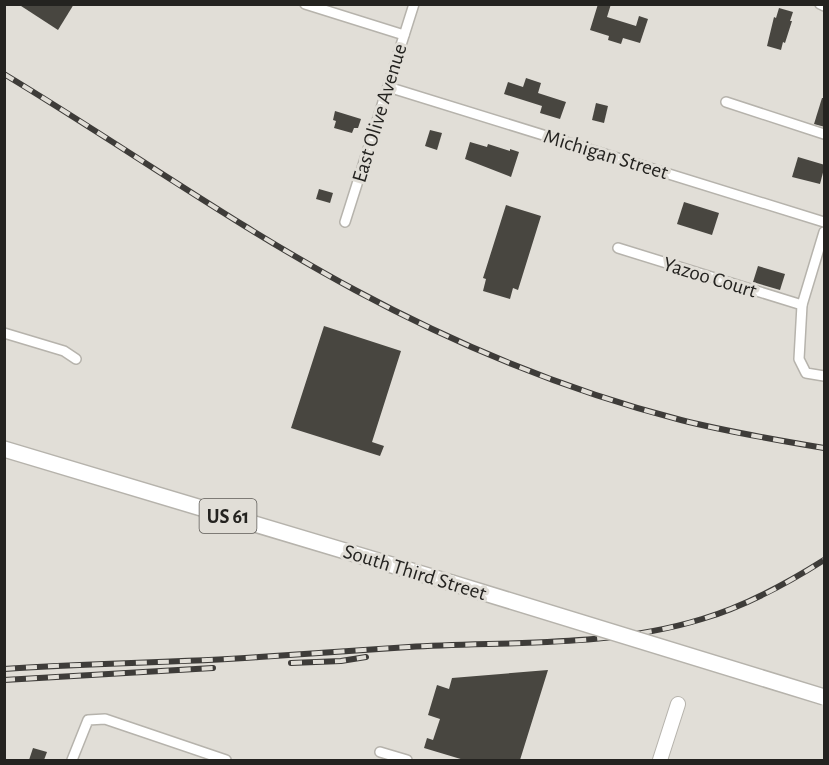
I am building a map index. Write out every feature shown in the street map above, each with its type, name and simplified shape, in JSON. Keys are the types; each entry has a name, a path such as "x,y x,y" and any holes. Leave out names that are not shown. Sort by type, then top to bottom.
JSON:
{"main road":[{"name":"South Third Street","path":"4,449 825,697"}],"street":[{"path":"305,4 404,35"},
{"name":"East Olive Avenue","path":"345,222 414,4"},
{"name":"Michigan Street","path":"388,87 825,222"},
{"path":"726,102 825,134"},
{"path":"825,232 802,305 799,359 806,372 825,376"},
{"name":"Yazoo Court","path":"618,248 802,305"},
{"path":"4,333 64,351 76,359"},
{"path":"660,760 678,704"},
{"path":"72,760 88,720 105,719 226,760"},
{"path":"380,752 404,760"}],"building":[{"path":"18,4 74,4 58,30"},
{"path":"598,4 611,4 607,17 636,26 639,16 648,19 640,43 623,38 621,44 608,40 609,36 590,30"},
{"path":"779,8 793,12 781,50 767,46 774,17 776,18"},
{"path":"526,78 541,83 538,93 566,102 560,119 540,113 542,106 504,94 508,82 523,87"},
{"path":"822,98 825,98 825,127 814,124"},
{"path":"596,103 608,106 604,123 592,120"},
{"path":"335,111 361,119 358,128 354,128 352,133 334,128"},
{"path":"430,130 442,133 437,150 425,146"},
{"path":"470,142 519,152 511,177 465,159"},
{"path":"798,157 825,165 820,184 792,177"},
{"path":"319,189 333,193 330,203 316,199"},
{"path":"684,202 719,213 712,235 677,224"},
{"path":"506,205 541,216 518,290 513,288 510,299 483,291 486,279 483,278"},
{"path":"758,266 785,274 780,290 753,282"},
{"path":"324,326 401,351 372,442 384,446 380,456 291,428"},
{"path":"548,670 520,760 464,760 424,748 427,738 433,740 440,719 428,715 437,685 449,689 452,678"},
{"path":"33,748 47,752 44,760 29,760"}],"railway":[{"path":"4,74 310,265 394,310 473,348 555,381 681,420 752,436 824,448"},
{"path":"4,669 227,659 409,647 557,642 630,635 702,619 734,608 780,586 824,560"},
{"path":"291,663 341,661 366,657"},
{"path":"4,680 213,668"}]}
